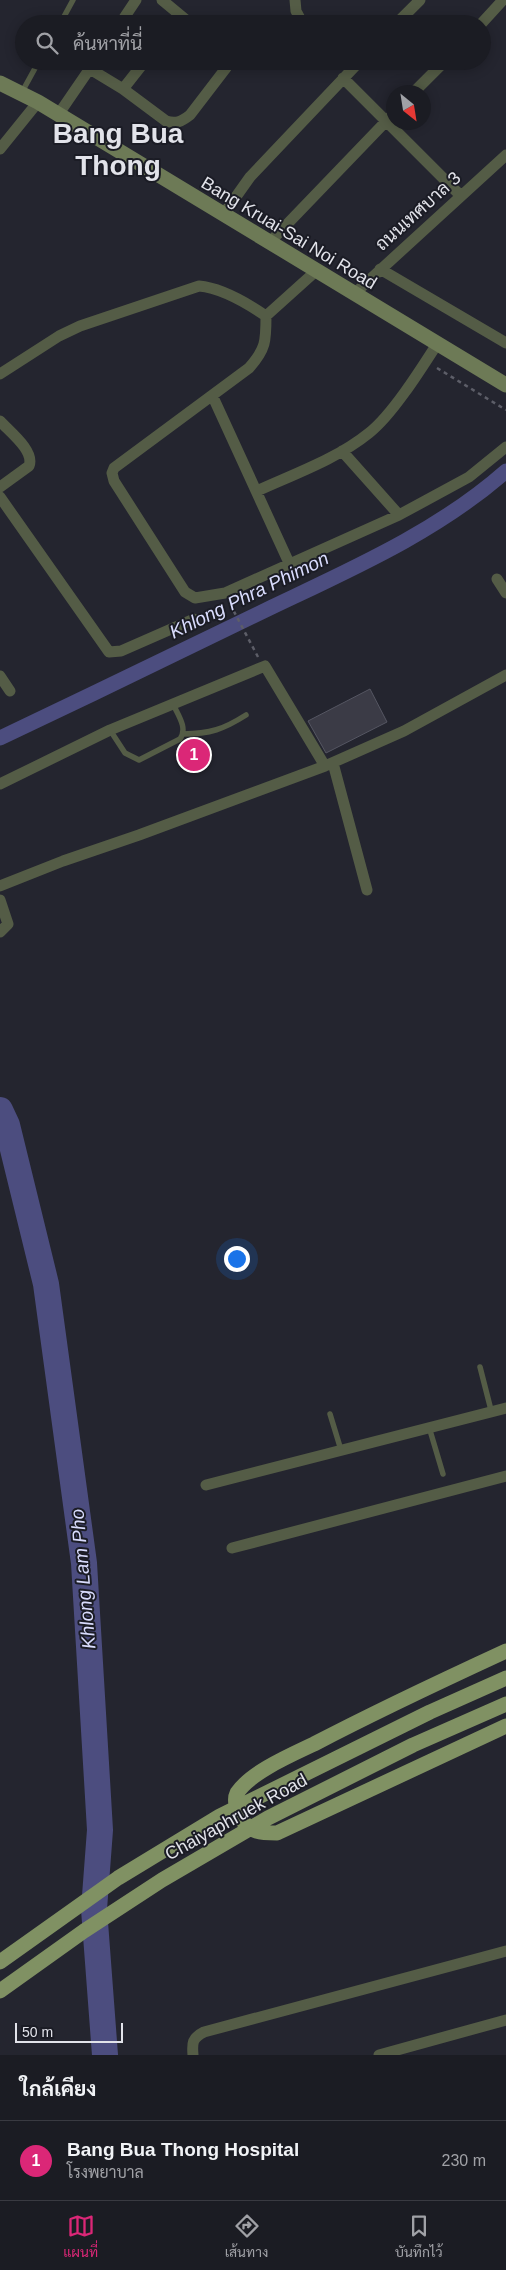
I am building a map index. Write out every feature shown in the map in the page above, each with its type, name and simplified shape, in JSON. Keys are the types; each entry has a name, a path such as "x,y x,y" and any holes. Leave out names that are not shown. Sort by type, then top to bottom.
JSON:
{"main road":[{"name":"Bang Kruai-Sai Noi Road","path":"0,83 38,102 506,385"},
{"path":"506,1651 390,1704 280,1762 247,1782 236,1795 236,1808 245,1825 258,1833 277,1833 506,1726"},
{"name":"Chaiyaphruek Road","path":"0,1962 118,1878 220,1816 430,1712 506,1678"},
{"name":"Chaiyaphruek Road","path":"0,1991 84,1931 162,1880 268,1818 413,1746 506,1704"}],"street":[{"path":"126,15 136,0"},
{"path":"162,0 174,15"},
{"path":"295,0 298,15"},
{"path":"405,15 420,0"},
{"path":"489,15 503,0"},
{"path":"58,115 89,70"},
{"path":"98,70 166,120 173,123 182,121 190,115 224,70"},
{"path":"123,89 138,70"},
{"path":"223,215 250,177 351,70"},
{"path":"421,85 436,70"},
{"path":"343,78 461,196"},
{"path":"0,149 38,102"},
{"path":"269,243 385,122"},
{"name":"ถนนเทศบาล 3","path":"354,294 506,155"},
{"path":"380,269 506,343"},
{"path":"316,271 266,316 266,341 260,356 249,368 213,397 114,468 112,473 114,481 185,592 196,598 225,593 290,565 399,515 469,477 506,447"},
{"path":"0,374 59,336 80,326 199,286 208,287 248,304 266,316"},
{"path":"257,491 342,451 370,432 384,418 437,344"},
{"path":"213,397 290,565"},
{"path":"0,422 29,454 31,462 29,466 0,487"},
{"path":"342,451 399,515"},
{"path":"0,497 109,652 121,651 194,619"},
{"path":"497,579 506,593"},
{"path":"0,784 110,730 265,666 329,764 367,890"},
{"path":"0,886 62,860 148,832 329,764 404,731 506,674"},
{"path":"0,676 10,691"},
{"path":"0,900 8,924 0,932"},
{"path":"206,1485 491,1410 506,1408"},
{"path":"232,1548 506,1476"},
{"path":"193,2055 192,2042 196,2036 204,2032 506,1950"},
{"path":"379,2055 506,2020"}],"lane":[{"path":"65,15 73,0"},
{"path":"21,94 34,70"},
{"path":"110,730 125,753 139,760 180,739 183,734 183,726 173,704"},
{"path":"183,734 205,734 230,725 246,715"},
{"path":"480,1367 491,1410"},
{"path":"330,1414 341,1450"},
{"path":"429,1427 442,1474"}],"path":[{"path":"426,361 506,410"},
{"path":"229,602 253,650"}],"building":[{"path":"370,689 387,722 326,753 308,721"}],"waterway":[{"name":"Khlong Phra Phimon","path":"0,738 364,563 424,530 452,512 506,471"},
{"name":"Khlong Lam Pho","path":"0,1110 7,1125 46,1284 84,1563 100,1830 94,1909 105,2055"}],"place":[{"name":"Bang Bua Thong Hospital","path":"194,755"}],"district":[{"name":"Bang Bua Thong","path":"118,149"}]}
